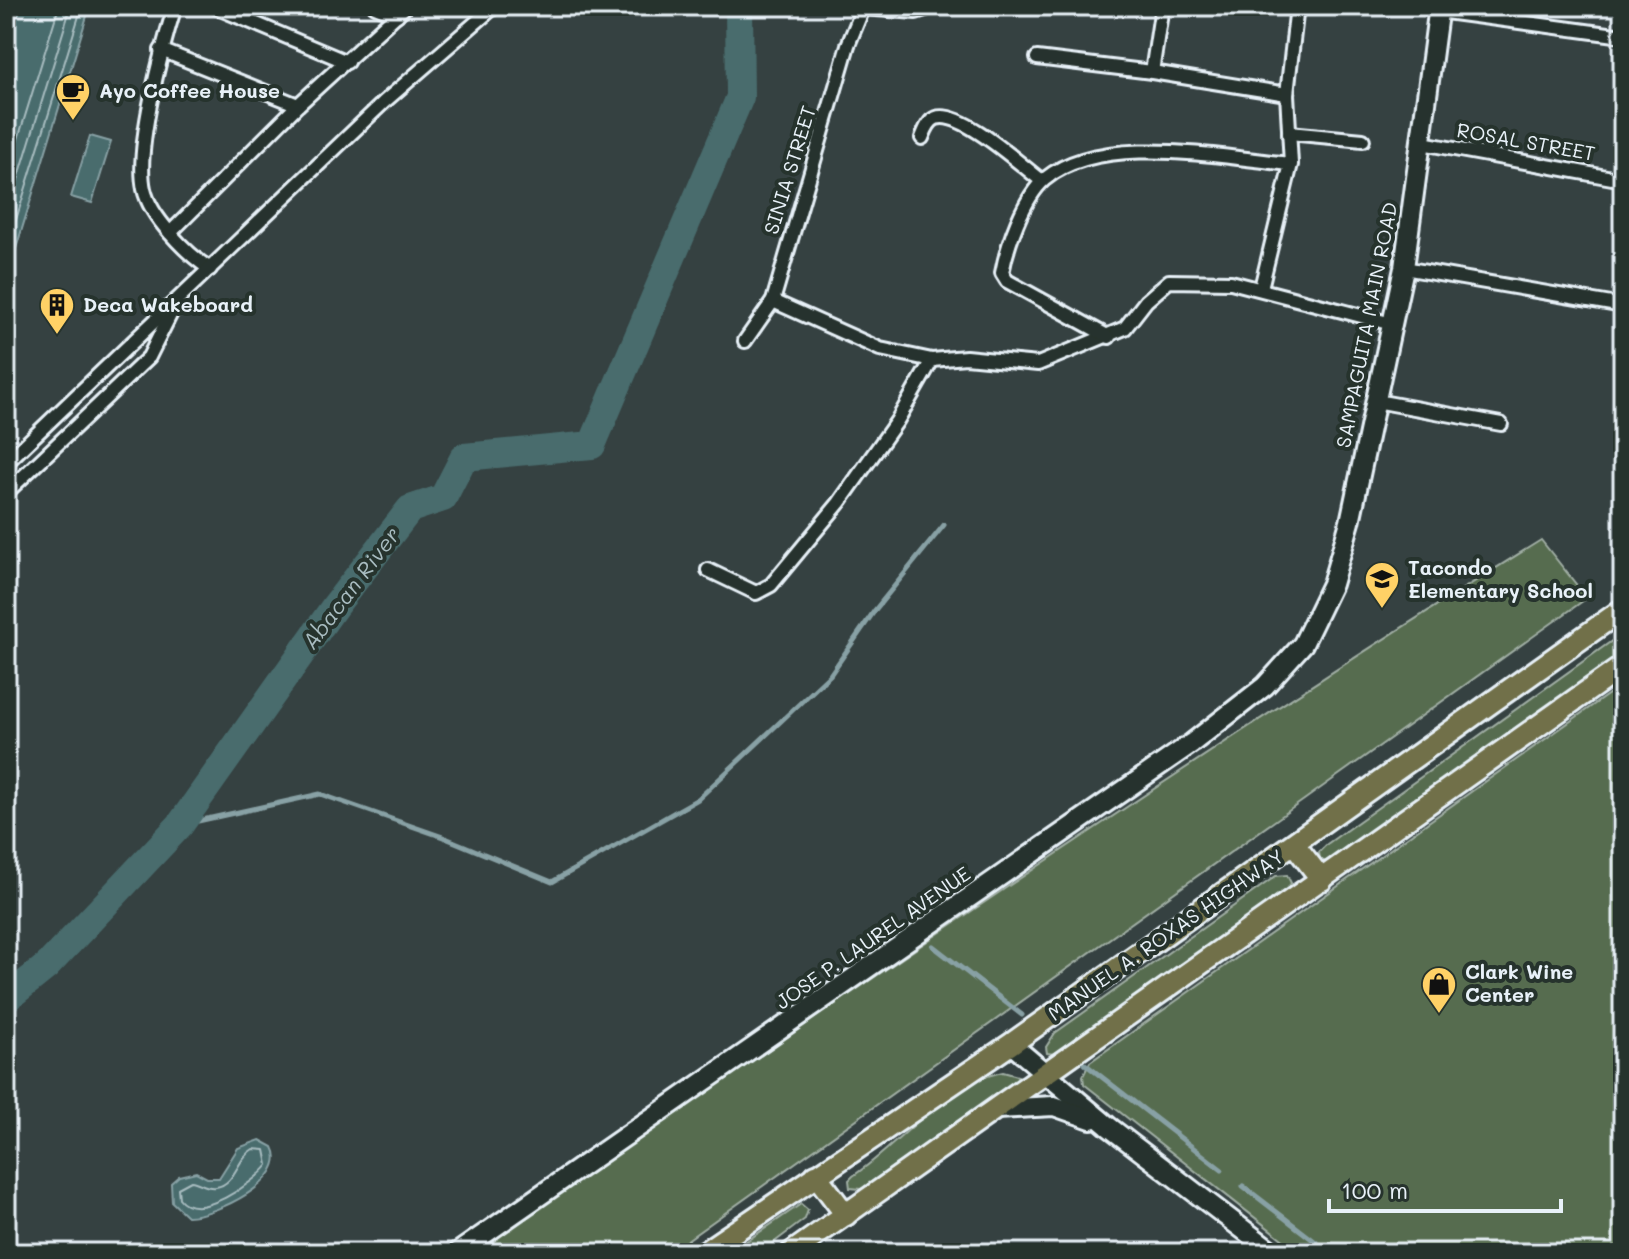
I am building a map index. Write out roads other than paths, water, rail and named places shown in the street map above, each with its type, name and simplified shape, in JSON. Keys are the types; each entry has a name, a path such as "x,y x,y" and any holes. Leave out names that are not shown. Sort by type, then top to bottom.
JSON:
{"main road":[{"name":"MANUEL A. ROXAS HIGHWAY","path":"703,1253 1011,1044 1623,609"},
{"path":"791,1253 1047,1076 1623,666"},
{"path":"1294,844 1322,880"},
{"path":"816,1175 846,1215"}],"street":[{"path":"175,6 161,50 144,150 144,191 170,233 194,258 210,269"},
{"path":"213,6 347,62"},
{"path":"375,6 401,10"},
{"path":"6,463 175,305 384,102 495,6"},
{"path":"864,7 916,12 935,6"},
{"path":"1152,72 1162,6"},
{"path":"1261,288 1291,164 1287,94 1297,6"},
{"name":"SINIA STREET","path":"745,341 773,301 848,45 864,7"},
{"path":"1439,8 1623,36"},
{"name":"SAMPAGUITA MAIN ROAD","path":"1303,644 1332,584 1376,401 1404,268 1439,8"},
{"path":"170,233 298,105 401,10"},
{"path":"161,50 298,105"},
{"path":"1037,58 1152,72 1287,94"},
{"path":"922,138 929,123 938,117 951,119 990,139 1042,181"},
{"path":"1289,133 1363,140"},
{"name":"ROSAL STREET","path":"1422,143 1623,180"},
{"path":"1109,337 1007,281 1002,273 1020,222 1042,181 1057,171 1105,154 1145,152 1291,164"},
{"path":"1404,268 1623,306"},
{"path":"773,301 880,349 932,360 966,357 1038,364 1125,328 1146,301 1169,281 1231,282 1392,324"},
{"path":"6,493 149,357 175,305"},
{"path":"708,570 756,593 771,585 897,421 932,360"},
{"path":"1376,401 1501,424"},
{"name":"JOSE P. LAUREL AVENUE","path":"457,1253 1192,743 1265,686 1303,644"},
{"path":"1011,1044 1108,1126 1274,1253"},
{"path":"996,1109 1054,1106 1108,1126"}],"water":[{"path":"6,6 90,6 14,255 6,269"},
{"path":"90,136 111,142 92,203 71,197"},
{"path":"260,1140 273,1147 276,1159 271,1172 247,1194 215,1210 187,1216 172,1202 171,1183 179,1176 196,1172 207,1178 219,1178 238,1148"}],"waterway":[{"name":"Abacan River","path":"6,999 47,966 180,825 335,606 410,509 443,498 464,457 592,445 740,97 739,6"},
{"path":"180,825 320,794 443,837 552,882 698,799 830,675 875,610 944,525"},
{"path":"933,946 1022,1015"},
{"path":"1085,1064 1222,1170"},
{"path":"1243,1186 1330,1253"}],"place":[{"name":"Ayo Coffee House","path":"73,122"},
{"name":"Deca Wakeboard","path":"57,336"},
{"name":"Tacondo Elementary School","path":"1382,610"},
{"name":"Clark Wine Center","path":"1439,1015"}]}
